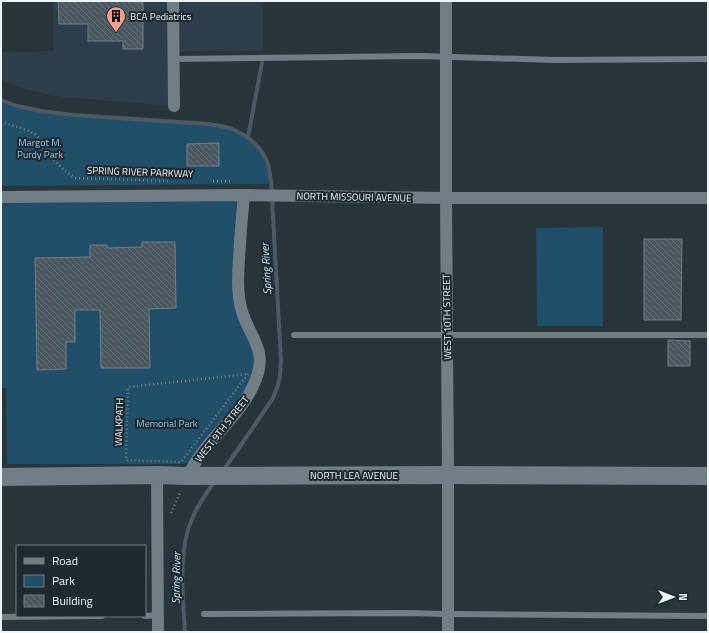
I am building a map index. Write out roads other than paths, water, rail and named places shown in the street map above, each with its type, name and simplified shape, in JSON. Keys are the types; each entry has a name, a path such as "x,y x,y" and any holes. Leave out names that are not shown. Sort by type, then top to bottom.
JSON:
{"street":[{"path":"173,1 174,106"},
{"name":"WEST 10TH STREET","path":"446,1 448,632"},
{"name":"NORTH MISSOURI AVENUE","path":"1,198 244,195 446,198 708,198"},
{"name":"WEST 9TH STREET","path":"193,476 195,462 247,397 256,379 260,366 261,359 259,350 245,321 239,295 239,252 244,195"},
{"path":"156,475 158,632"},
{"name":"NORTH LEA AVENUE","path":"1,477 156,475 708,476"}],"lane":[{"path":"174,59 421,56 446,58 555,60 708,59"},
{"path":"294,335 708,335"},
{"path":"204,614 403,613 708,616"},
{"path":"146,616 158,615"},
{"path":"1,617 16,617"}],"waterway":[{"path":"248,137 262,63"},
{"name":"Spring River","path":"1,100 17,106 41,111 74,115 209,124 225,127 250,139 259,148 265,158 268,164 271,180 281,361 280,376 273,398 223,471"},
{"name":"Spring River","path":"185,632 182,580 185,542 190,523 203,498 215,481"}],"place":[{"name":"BCA Pediatrics","path":"116,33"}],"park label":[{"name":"Margot M. Purdy Park","path":"40,148"},
{"name":"Memorial Park","path":"167,423"}]}
